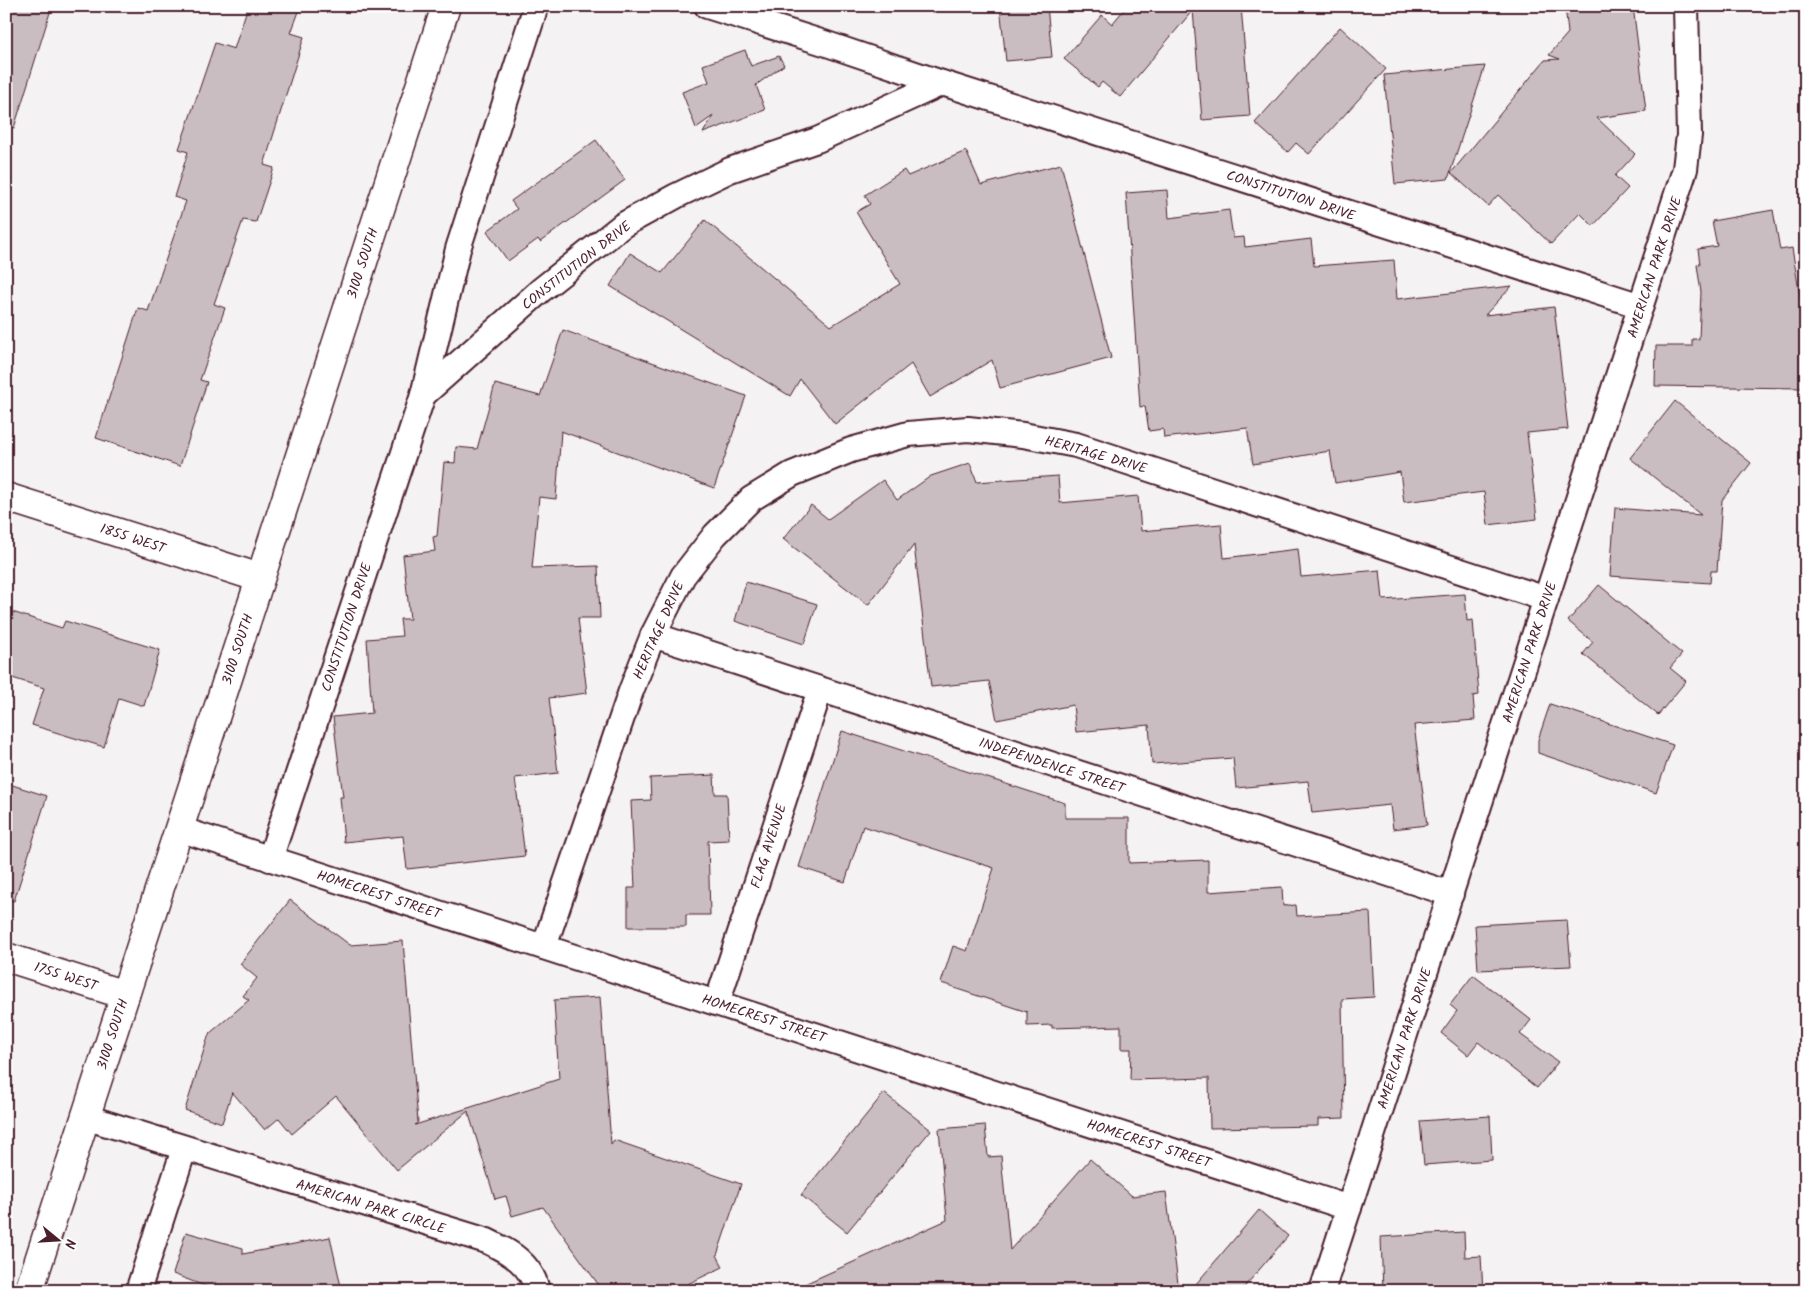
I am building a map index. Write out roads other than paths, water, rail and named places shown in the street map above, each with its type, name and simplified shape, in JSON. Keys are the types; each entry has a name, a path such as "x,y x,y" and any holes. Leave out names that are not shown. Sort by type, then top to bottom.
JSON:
{"main road":[{"name":"3100 SOUTH","path":"29,1291 446,6"},
{"name":"1855 WEST","path":"6,497 260,578"},
{"name":"1755 WEST","path":"6,956 125,995"}],"lane":[{"name":"CONSTITUTION DRIVE","path":"270,859 423,394 458,250 536,6"},
{"name":"CONSTITUTION DRIVE","path":"707,6 1641,306"},
{"name":"AMERICAN PARK DRIVE","path":"1322,1291 1685,169 1689,135 1686,6"},
{"name":"CONSTITUTION DRIVE","path":"423,394 541,290 623,225 676,196 730,170 817,140 942,83"},
{"name":"HERITAGE DRIVE","path":"544,947 631,691 653,635 683,576 715,535 751,499 792,474 851,450 908,434 968,429 1023,435 1076,446 1546,599"},
{"name":"INDEPENDENCE STREET","path":"653,635 1451,894"},
{"name":"FLAG AVENUE","path":"717,1003 820,690"},
{"name":"HOMECREST STREET","path":"179,829 1349,1208"},
{"name":"AMERICAN PARK CIRCLE","path":"85,1117 488,1241 521,1261 532,1276 536,1291"},
{"path":"138,1291 184,1149"}]}
